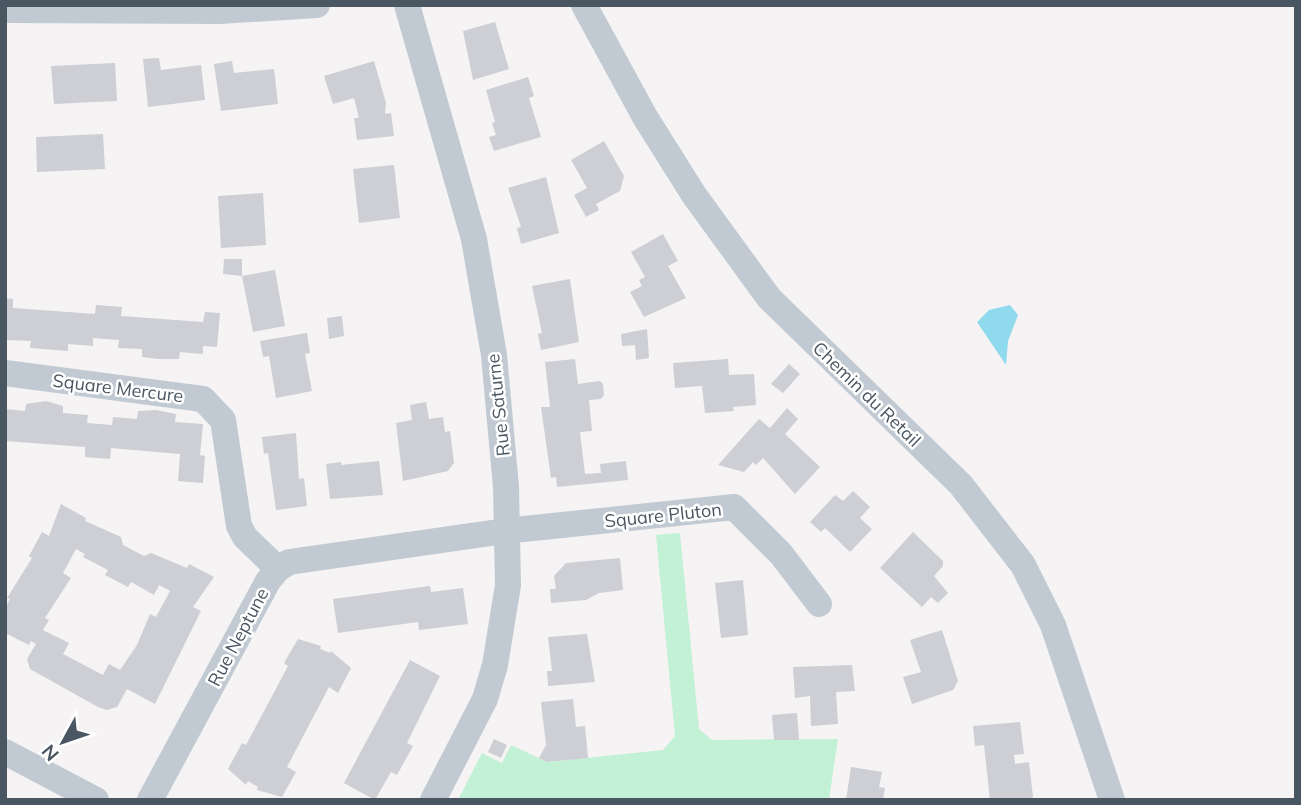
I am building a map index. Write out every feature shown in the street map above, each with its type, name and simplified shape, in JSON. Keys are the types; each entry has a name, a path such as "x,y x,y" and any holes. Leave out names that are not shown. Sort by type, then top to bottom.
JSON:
{"street":[{"path":"5,9 219,11 317,5"},
{"name":"Rue Saturne","path":"407,5 474,239 494,355 506,487 507,599 495,665 485,699 433,800"},
{"name":"Chemin du Retail","path":"584,5 645,117 694,195 769,298 961,485 1023,565 1053,625 1112,800"},
{"name":"Square Mercure","path":"5,373 203,399 223,420 239,526 245,537 278,569"},
{"name":"Square Pluton","path":"505,531 734,508 781,554 820,604"},
{"name":"Rue Neptune","path":"150,800 268,581 278,569 289,562 306,559 505,531"},
{"path":"5,752 96,800"}],"green space":[{"path":"680,533 699,729 712,740 838,739 829,800 458,800 482,753 502,763 511,745 547,762 663,750 675,736 656,535"}],"water":[{"path":"1010,305 1018,315 1008,341 1006,365 977,322 989,310"}],"building":[{"path":"495,22 509,69 473,80 463,31"},
{"path":"159,58 161,70 201,65 205,100 148,107 143,59"},
{"path":"232,61 234,73 274,69 278,104 221,111 214,64"},
{"path":"374,61 386,103 385,114 391,113 394,136 357,140 354,118 359,118 354,98 333,104 324,76"},
{"path":"115,63 117,101 54,104 51,66"},
{"path":"528,77 534,96 529,98 541,137 494,151 489,137 496,135 492,123 495,122 486,90"},
{"path":"103,134 105,169 37,172 36,137"},
{"path":"604,141 624,176 620,191 596,204 599,210 586,217 574,195 587,188 571,160"},
{"path":"394,165 400,218 359,223 353,169"},
{"path":"546,177 559,233 521,244 517,228 521,227 508,188"},
{"path":"263,193 266,245 221,248 218,196"},
{"path":"663,234 678,261 668,266 686,298 644,317 630,292 642,286 639,280 645,277 631,252"},
{"path":"224,259 242,259 242,276 223,274"},
{"path":"275,270 285,326 253,332 242,276"},
{"path":"570,279 579,342 541,350 538,334 542,333 532,286"},
{"path":"5,298 13,299 13,308 95,314 96,305 122,307 121,316 203,322 205,312 220,313 217,347 203,346 203,354 180,352 179,359 142,357 142,349 118,348 119,340 93,338 93,346 68,344 68,351 30,348 31,341 7,340"},
{"path":"342,316 344,336 329,339 327,318"},
{"path":"647,329 649,358 636,360 635,345 622,346 621,334"},
{"path":"307,333 310,353 305,354 312,391 276,398 269,356 263,357 260,341"},
{"path":"575,359 578,384 600,381 604,395 601,399 589,400 592,431 580,432 585,474 601,473 600,464 626,461 628,480 557,487 556,477 551,478 541,407 550,407 545,362"},
{"path":"728,359 729,375 754,374 756,405 733,407 734,411 705,413 702,386 675,388 673,363"},
{"path":"789,364 800,374 783,393 771,384"},
{"path":"46,401 63,406 63,413 88,415 87,423 112,425 113,417 137,419 138,411 156,410 176,414 175,422 203,424 200,455 205,456 203,483 178,481 180,454 111,448 110,459 96,458 85,457 85,447 5,441 5,409 25,411 26,404"},
{"path":"426,402 429,419 443,417 445,432 450,431 454,463 448,471 403,481 396,423 412,420 410,405"},
{"path":"787,408 798,419 785,434 820,467 795,494 763,458 756,465 753,462 744,472 718,465 759,419 770,428"},
{"path":"296,433 299,479 304,478 307,506 276,510 268,453 264,454 262,437"},
{"path":"379,461 383,495 330,499 326,464"},
{"path":"853,491 870,507 860,518 872,529 850,552 825,528 821,532 810,522 835,495 843,501"},
{"path":"61,504 86,518 85,521 121,537 123,545 144,556 151,553 187,568 189,564 214,577 193,607 201,611 155,704 127,689 117,707 107,710 98,707 30,669 27,659 36,644 31,641 29,645 5,633 5,608 10,599 7,598 32,558 29,556 42,532 49,536","holes":["76,549 85,554 83,557 108,570 105,575 128,587 131,582 154,595 159,585 170,591 156,617 150,614 137,645 120,670 109,664 103,675 63,654 69,643 43,630 49,620 45,618 71,578 63,573"]},
{"path":"913,532 943,561 943,566 934,576 948,593 938,603 931,597 922,607 880,568"},
{"path":"620,558 623,590 599,593 586,600 551,603 550,589 556,589 554,576 566,563"},
{"path":"743,580 748,635 721,638 715,583"},
{"path":"430,586 431,592 463,588 468,624 419,630 418,622 338,633 333,599"},
{"path":"942,630 958,681 953,690 912,704 903,677 921,672 910,640"},
{"path":"587,634 595,682 548,686 547,671 552,671 548,637"},
{"path":"298,639 321,646 320,649 330,653 331,651 351,668 338,693 329,687 287,767 296,772 282,797 257,790 258,787 248,781 246,785 228,769 242,743 246,745 288,666 284,663"},
{"path":"410,660 440,676 407,743 413,746 397,775 391,772 375,800 344,783"},
{"path":"852,665 855,691 836,692 838,724 811,726 810,696 795,698 793,667"},
{"path":"573,699 576,727 585,726 588,758 547,762 539,758 546,745 541,702"},
{"path":"797,713 799,740 774,740 772,715"},
{"path":"1020,722 1024,754 1014,755 1015,764 1029,762 1033,797 1030,800 990,800 984,745 975,746 973,726"},
{"path":"494,739 507,745 501,758 488,752"},
{"path":"851,767 882,772 879,787 885,788 883,800 846,800"}]}
